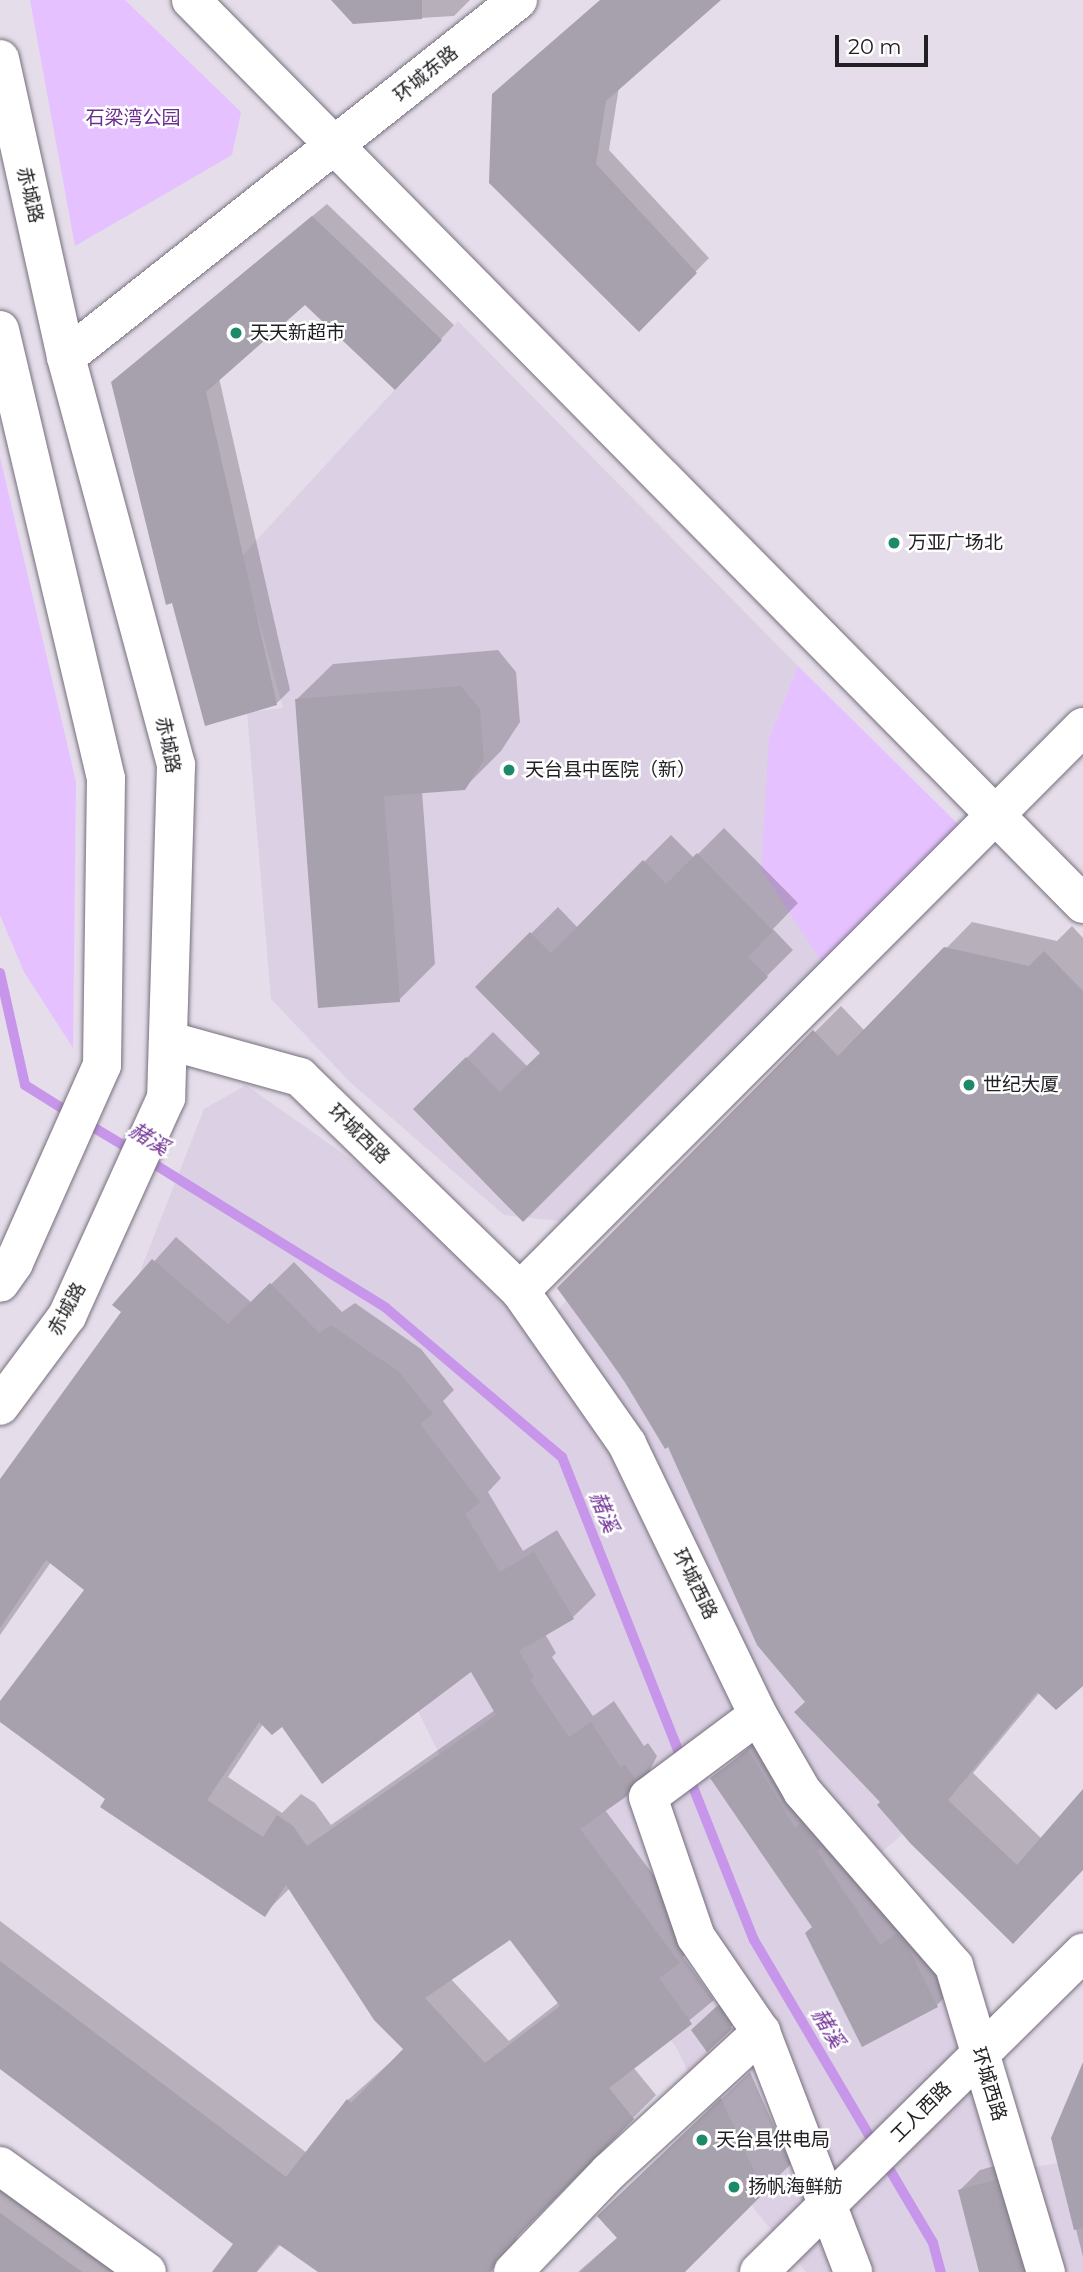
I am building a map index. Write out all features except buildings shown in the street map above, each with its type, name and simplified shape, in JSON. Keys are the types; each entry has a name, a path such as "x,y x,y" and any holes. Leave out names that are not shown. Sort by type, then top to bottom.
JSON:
{"main road":[{"path":"191,0 1083,904"},
{"name":"环城东路","path":"66,357 518,0"},
{"name":"赤城路","path":"0,58 66,357 176,765 170,1041 166,1098 67,1316 0,1406"},
{"path":"0,330 106,779 102,1065 14,1263 0,1283"},
{"path":"520,1290 1083,727"},
{"name":"环城西路","path":"170,1041 300,1077 520,1290 627,1444 758,1715 802,1791 954,1966 1046,2272"},
{"path":"758,1715 648,1797 696,1937 761,2032 853,2272"},
{"name":"工人西路","path":"759,2272 1083,1952"},
{"path":"513,2272 609,2172 761,2032"},
{"path":"0,2166 147,2272"}],"shaded area":[{"name":"天台县中医院（新）","path":"458,321 798,666 769,738 832,977 579,1223 504,1215 351,1083 271,999 247,712 283,708 241,557"},
{"path":"246,1085 470,1243 553,1318 583,1278 842,1632 970,1776 869,1863 958,1990 1011,2171 1083,2159 1083,2272 806,2272 754,2209 676,2047 586,1929 490,1857 412,1699 130,1297 204,1109"}],"green space":[{"name":"石梁湾公园","path":"30,0 125,0 241,112 232,155 75,246"},
{"path":"0,457 76,782 73,1048 24,972 0,915"},
{"path":"798,666 971,837 832,977 761,869 769,738"}],"waterway":[{"name":"赭溪","path":"0,973 25,1085 73,1115"},
{"name":"赭溪","path":"86,1123 133,1151"},
{"name":"赭溪","path":"146,1159 386,1308 562,1457 682,1760"},
{"name":"赭溪","path":"689,1777 754,1940 876,2147"},
{"name":"赭溪","path":"884,2160 933,2243 941,2272"}],"place":[{"name":"天天新超市","path":"236,333"},
{"name":"万亚广场北","path":"894,543"},
{"name":"天台县中医院（新）","path":"509,770"},
{"name":"世纪大厦","path":"969,1085"},
{"name":"天台县供电局","path":"702,2140"},
{"name":"扬帆海鲜舫","path":"734,2187"}]}
